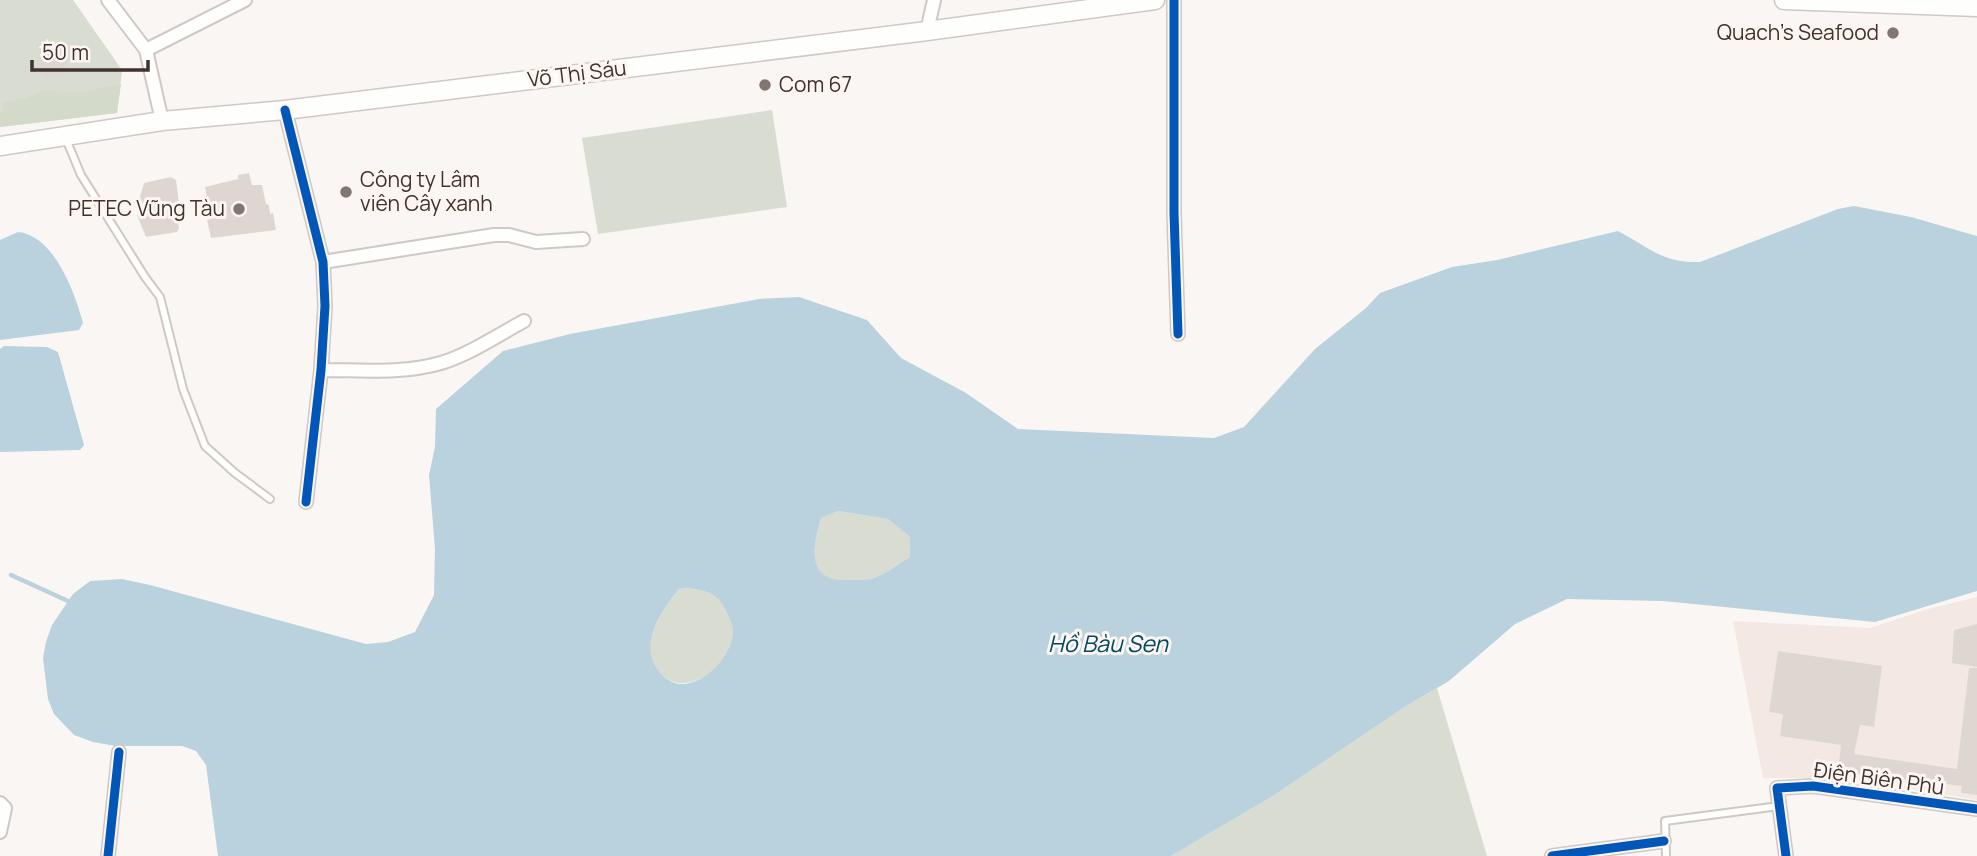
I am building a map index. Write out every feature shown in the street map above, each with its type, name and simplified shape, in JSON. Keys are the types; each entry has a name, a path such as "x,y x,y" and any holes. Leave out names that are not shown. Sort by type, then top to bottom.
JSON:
{"main road":[{"name":"Võ Thị Sáu","path":"0,146 162,121 285,110 927,32 1095,3 1155,0"},
{"path":"1784,0 1977,8"}],"street":[{"path":"108,0 146,50 162,121"},
{"path":"146,50 246,0"},
{"path":"927,32 934,0"},
{"path":"1174,0 1174,213 1178,334"},
{"path":"285,110 323,262 325,306 321,370 306,502"},
{"path":"323,262 494,235 536,242 583,239"},
{"path":"321,370 389,370 442,363 524,321"},
{"path":"108,856 119,752"},
{"name":"Điện Biên Phủ","path":"1779,806 1777,788 1813,786 1977,809"},
{"path":"0,803 5,808 0,832"},
{"path":"1779,806 1786,856"},
{"path":"1552,856 1664,841"}],"lane":[{"path":"65,137 81,175 160,297 183,389 205,446 270,499"},
{"path":"1666,856 1665,821 1779,806"}],"shaded area":[{"path":"0,0 73,0 122,70 117,113 0,127"},
{"path":"772,110 787,207 598,234 582,138"},
{"path":"838,511 888,519 910,537 910,557 871,579 849,580 825,576 815,561 815,541 821,518"},
{"path":"689,588 711,594 720,601 731,622 732,642 722,662 714,670 695,681 678,683 661,674 653,664 650,642 659,619 672,598 679,589"},
{"path":"1977,597 1977,800 1844,778 1763,778 1733,621 1870,628 1928,609"},
{"path":"1437,688 1487,856 1171,856 1273,796"}],"green space":[{"path":"121,84 117,113 0,127 0,111 4,115 3,103 42,91 84,92"}],"water":[{"name":"Hồ Bàu Sen","path":"1854,206 1911,217 1977,236 1977,591 1875,622 1663,601 1567,599 1515,624 1449,681 1406,706 1273,796 1171,856 218,856 206,765 196,751 182,746 116,746 93,742 74,735 54,714 48,699 43,658 52,625 73,594 90,581 122,579 150,585 366,644 388,642 415,632 434,595 435,549 429,475 435,447 436,409 503,351 570,334 759,299 799,297 867,320 901,358 966,393 1018,429 1214,438 1244,427 1315,349 1366,308 1380,293 1452,267 1497,260 1618,231 1666,257 1700,262 1838,209","holes":["838,511 888,519 910,537 910,557 871,579 849,580 825,576 816,561 816,541 821,518","689,588 711,594 720,601 731,622 733,633 731,644 717,666 697,681 686,684 675,683 661,674 652,660 650,649 655,628 672,597 679,589"]},
{"path":"18,232 42,243 61,267 83,323 79,330 0,340 0,240"},
{"path":"4,346 47,347 58,352 84,445 80,450 0,452 0,349"}],"building":[{"path":"45,51 57,51 64,56 68,70 60,77 47,77 39,71 39,60"},
{"name":"PETEC Vũng Tàu","path":"249,173 252,185 262,185 266,204 269,205 270,214 273,213 276,230 211,238 207,220 211,219 205,187 238,179 238,175"},
{"path":"171,177 176,180 179,204 175,205 179,228 177,232 146,237 137,215 143,213 140,197 144,183"},
{"path":"1977,624 1977,667 1952,663 1954,630"},
{"path":"1778,651 1882,666 1874,727 1860,725 1854,754 1957,769 1969,668 1977,668 1977,795 1961,793 1962,786 1838,772 1841,745 1780,736 1783,714 1769,712"}],"waterway":[{"path":"11,575 68,601"}],"cycle path":[{"path":"1174,0 1174,213 1178,334"},
{"path":"285,110 323,262 325,306 321,370 306,502"},
{"path":"108,856 119,752"},
{"path":"1786,856 1777,788 1813,786 1977,809"},
{"path":"1552,856 1664,841"}],"place":[{"name":"Quach's Seafood","path":"1893,33"},
{"name":"Com 67","path":"765,85"},
{"name":"Công ty Lâm viên Cây xanh","path":"346,192"},
{"name":"PETEC Vũng Tàu","path":"239,209"}]}
